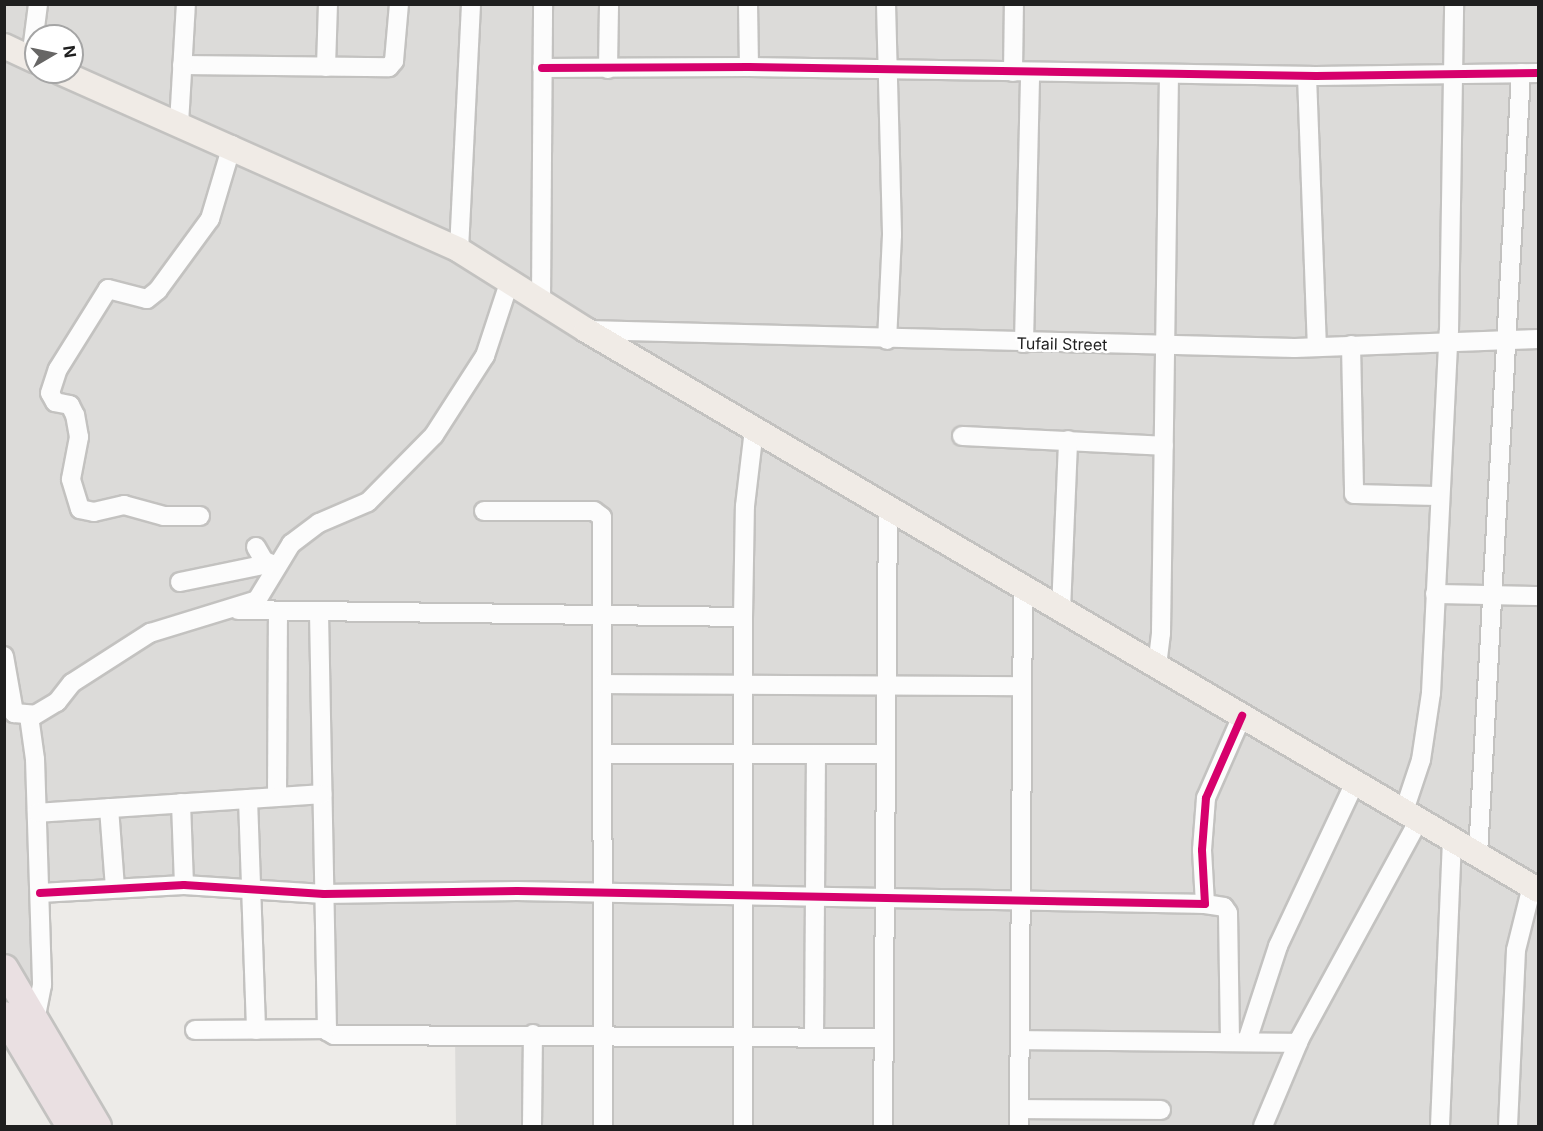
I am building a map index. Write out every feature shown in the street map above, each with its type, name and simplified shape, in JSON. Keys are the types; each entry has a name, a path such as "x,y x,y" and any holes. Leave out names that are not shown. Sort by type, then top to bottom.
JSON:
{"highway":[{"path":"4,968 96,1126"},
{"path":"4,1015 65,1125"}],"main road":[{"path":"4,46 24,56"},
{"path":"84,82 232,145 459,250 586,330 1535,888"}],"street":[{"path":"36,24 38,4"},
{"path":"179,124 186,4"},
{"path":"326,67 328,4"},
{"path":"183,65 388,67 394,61 399,4"},
{"path":"459,250 471,4"},
{"path":"541,302 543,4"},
{"path":"608,69 609,4"},
{"path":"748,4 749,67"},
{"path":"886,4 892,235 886,340"},
{"path":"1014,4 1021,72 1024,343"},
{"path":"1263,1126 1298,1043 1412,815 1429,704 1436,594 1437,496 1445,339 1454,4"},
{"path":"542,68 749,67 1307,76 1530,73 1503,339 1478,854"},
{"path":"1157,666 1164,446 1163,346 1169,74"},
{"path":"1307,76 1317,347"},
{"path":"200,516 164,516 124,505 94,512 80,509 71,479 79,437 75,415 70,405 55,402 50,393 58,369 108,289 147,299 158,290 210,219 232,145"},
{"path":"4,656 14,713 29,716 48,708 72,683 150,633 236,610 263,595 272,565 301,535 368,502 434,435 484,356 510,280"},
{"name":"Tufail Street","path":"586,330 1163,346 1317,347 1445,339 1539,339"},
{"path":"1351,345 1354,494 1437,496"},
{"path":"743,1126 743,617 745,506 754,429"},
{"path":"962,436 1164,446"},
{"path":"1061,610 1068,440"},
{"path":"883,1126 888,508"},
{"path":"483,512 600,513 603,616 603,1126"},
{"path":"256,547 272,565"},
{"path":"180,582 272,565"},
{"path":"1023,587 1019,1118 1161,1110"},
{"path":"1436,594 1539,596"},
{"path":"236,610 278,613 743,617"},
{"path":"276,797 278,613"},
{"path":"319,613 326,1029"},
{"path":"603,684 886,688 1022,686"},
{"path":"29,716 37,813 42,985 35,1020"},
{"path":"1205,904 1202,850 1206,798 1242,716"},
{"path":"603,754 886,754"},
{"path":"814,1038 816,755"},
{"path":"1239,1041 1278,946 1355,783"},
{"path":"37,813 322,794"},
{"path":"248,798 256,1030"},
{"path":"181,803 184,885"},
{"path":"110,808 115,888"},
{"path":"1440,1126 1452,839"},
{"path":"40,893 184,885 324,894 604,893 744,897 1021,899 1222,906 1228,913 1239,1041"},
{"path":"1508,1126 1516,950 1535,888"},
{"path":"195,1030 326,1029 334,1035 603,1034 884,1038"},
{"path":"532,1126 533,1034"},
{"path":"1020,1040 1298,1043"}],"shaded area":[{"path":"5,5 1538,5 1538,1126 456,1126 455,1034 331,1034 324,894 40,893 40,1005 5,1032"}],"cycle path":[{"path":"542,68 749,67 1316,76 1538,73"},
{"path":"40,893 184,885 324,894 517,891 1205,904 1202,850 1206,798 1242,716"}]}
